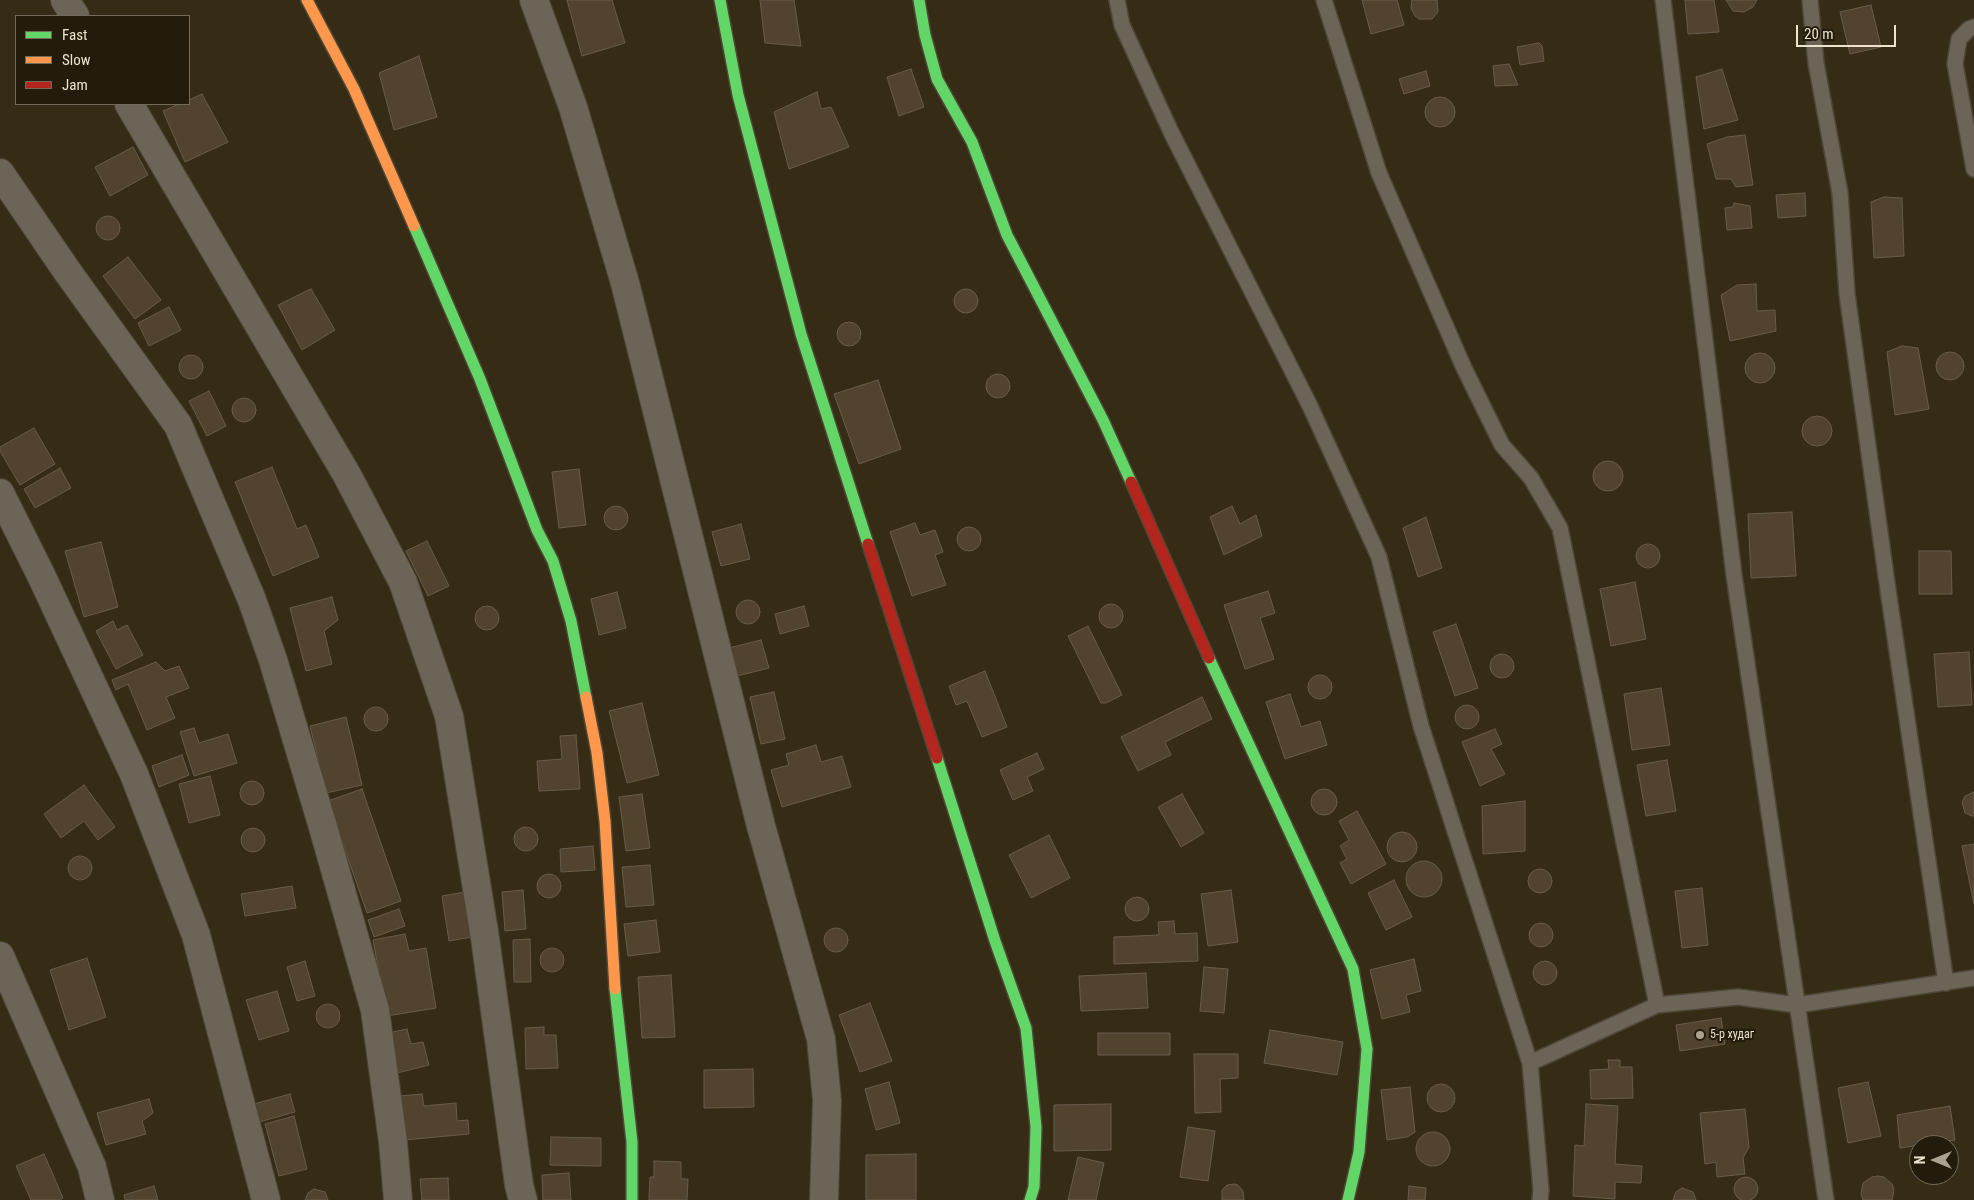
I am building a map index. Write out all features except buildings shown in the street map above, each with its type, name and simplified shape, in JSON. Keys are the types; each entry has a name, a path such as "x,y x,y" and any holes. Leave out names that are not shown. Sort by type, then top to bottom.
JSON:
{"street":[{"path":"65,0 74,15"},
{"path":"307,0 354,89 480,379 537,530 553,561 571,621 598,753 605,821 614,983 632,1142 632,1200"},
{"path":"534,0 572,107 625,283 761,826 821,1039 827,1100 824,1200"},
{"path":"720,0 738,95 801,334 995,941 1026,1028 1036,1127 1034,1187 1030,1200"},
{"path":"919,0 925,35 937,79 972,142 1007,235 1103,420 1228,700 1353,969 1367,1049 1360,1152 1348,1200"},
{"path":"130,105 347,474 402,582 449,716 485,938 519,1185 523,1200"},
{"path":"0,173 67,271 178,425 252,600 273,660 375,1010 393,1142 398,1200"},
{"path":"0,494 42,575 134,774 196,935 266,1200"},
{"path":"0,956 92,1168 100,1200"}],"lane":[{"path":"1117,0 1122,25 1171,132 1310,406 1379,558 1422,726 1530,1063 1540,1200"},
{"path":"1324,0 1379,173 1464,368 1502,445 1531,478 1560,528 1657,1005"},
{"path":"1664,0 1734,575 1826,1200"},
{"path":"1810,0 1816,63 1840,193 1847,294 1887,584 1946,983"},
{"path":"1974,27 1969,29 1959,40 1955,64 1974,169"},
{"path":"1530,1063 1657,1005 1738,997 1797,1005 1974,978"}],"traffic: fast":[{"path":"720,0 738,95 801,334 868,544"},
{"path":"919,0 925,35 937,79 972,142 1007,235 1103,420 1131,482"},
{"path":"414,226 480,379 537,530 553,561 571,621 586,697"},
{"path":"1209,658 1353,969 1367,1049 1359,1152 1348,1200"},
{"path":"937,758 995,941 1026,1028 1036,1127 1034,1187 1030,1200"},
{"path":"615,989 632,1142 632,1200"}],"traffic: slow":[{"path":"307,0 354,89 414,226"},
{"path":"586,697 597,753 605,821 615,989"}],"traffic: jam":[{"path":"1131,482 1209,658"},
{"path":"868,544 937,758"}],"place":[{"name":"5-р худаг","path":"1700,1035"}]}
